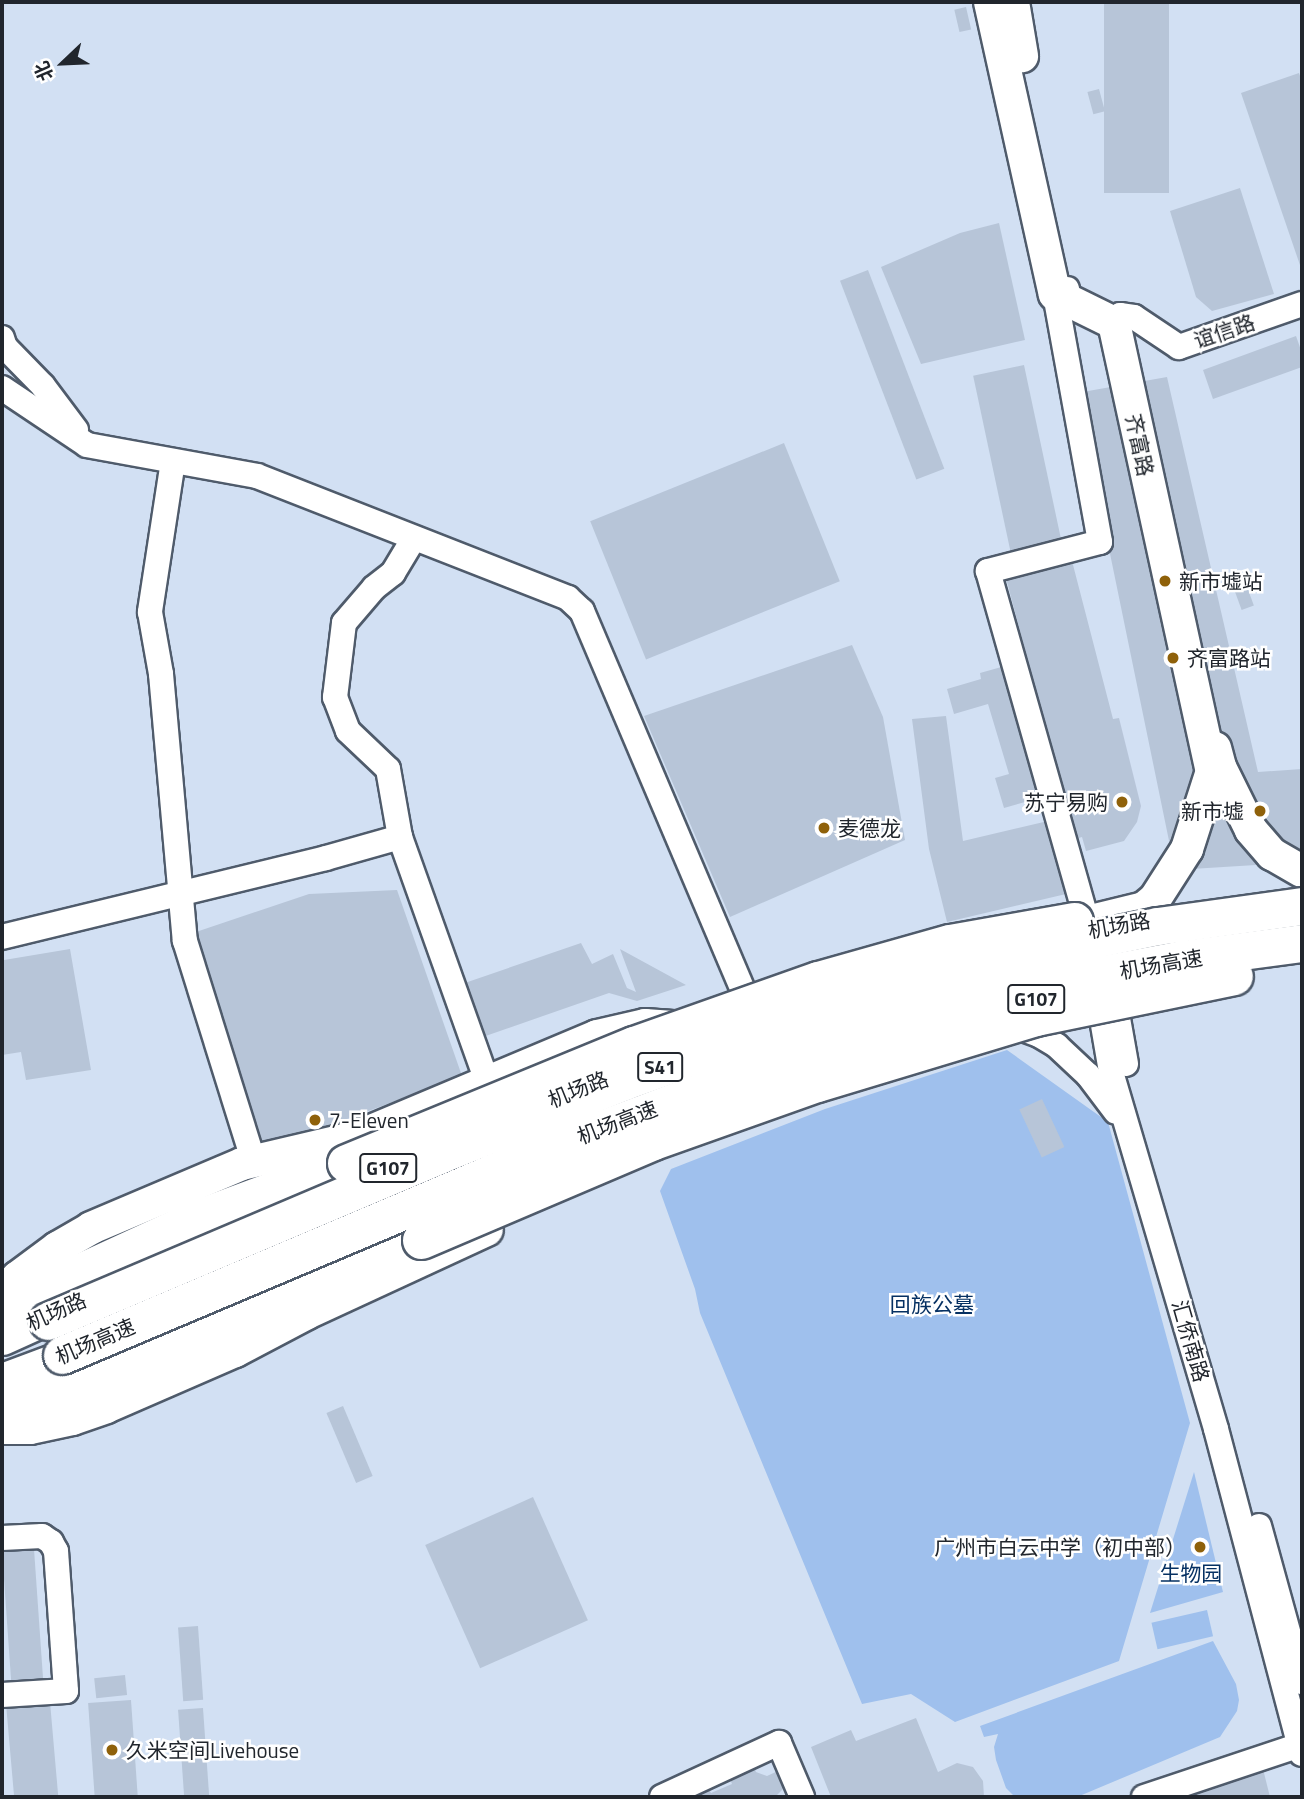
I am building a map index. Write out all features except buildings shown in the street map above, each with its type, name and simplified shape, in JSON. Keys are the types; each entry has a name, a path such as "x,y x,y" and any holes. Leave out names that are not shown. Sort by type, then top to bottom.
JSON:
{"highway":[{"name":"机场路","path":"2,1338 68,1306 514,1115 756,1020 915,969 1082,928 1302,895"},
{"path":"2,1308 200,1217 346,1163 634,1045 796,988 901,955 1001,933 1091,919 1302,905"},
{"name":"机场高速","path":"2,1338 467,1143 754,1034 924,982 1066,945 1158,926 1302,905"},
{"name":"机场高速","path":"2,1381 434,1196 625,1119 769,1066 949,1010 1041,987 1132,968 1302,943"},
{"path":"1104,984 1302,957"},
{"path":"2,1416 91,1384 653,1141 902,1055 1111,999 1302,966"},
{"name":"G107","path":"976,1012 1104,984"},
{"path":"665,1111 826,1056 976,1012"},
{"name":"G107","path":"2,1381 77,1355 665,1111"}],"main road":[{"path":"990,2 1062,291 1117,319"},
{"path":"1013,2 1062,291"},
{"name":"齐富路","path":"1117,319 1196,675 1220,767 1251,830 1272,854 1302,871"},
{"name":"齐富路","path":"1082,928 1144,908 1155,899 1183,857 1212,771 1117,319"},
{"path":"2,1294 18,1277 57,1248 91,1228 254,1162 358,1137 560,1050 624,1028 665,1025 711,1037"},
{"path":"2,1429 51,1424 106,1407 235,1351 341,1297 597,1181 627,1158 665,1111"},
{"path":"2,1317 68,1306"},
{"path":"2,1406 77,1355"}],"street":[{"path":"1062,291 1100,542 988,571 1082,928"},
{"name":"谊信路","path":"1117,319 1134,317 1179,347 1302,304"},
{"path":"2,338 5,347 43,386 87,445"},
{"path":"2,388 87,445 257,476 568,598 582,611 756,1020"},
{"path":"173,461 150,612 161,674 185,941 254,1162"},
{"path":"414,538 393,573 374,588 344,623 335,697 348,731 388,769 400,837 487,1081"},
{"path":"2,937 400,837"},
{"name":"汇侨南路","path":"1082,928 1098,942 1104,984 1122,1042 1142,1125 1218,1380 1270,1601 1301,1750"},
{"name":"汇侨南路","path":"1104,984 1102,1030 1126,1126 1270,1601 1297,1643 1302,1682"},
{"path":"976,1012 1031,1031 1057,1046 1088,1075 1126,1126"},
{"path":"2,1538 42,1536 51,1542 56,1551 60,1563 66,1690 2,1695"},
{"path":"662,1797 779,1744 802,1797"},
{"path":"1144,1797 1301,1750"}],"green space":[{"name":"回族公墓","path":"1007,1050 1108,1122 1190,1423 1119,1661 955,1722 911,1694 862,1704 700,1313 695,1289 660,1191 671,1169 825,1109"},
{"name":"生物园","path":"1194,1472 1223,1592 1150,1613"},
{"path":"1207,1610 1213,1636 1158,1649 1151,1623"},
{"path":"1213,1641 1236,1684 1239,1700 1237,1711 1220,1737 1077,1797 1015,1797 1006,1788 994,1747 998,1734 984,1737 980,1726"}],"place":[{"name":"新市墟站","path":"1165,581"},
{"name":"齐富路站","path":"1173,658"},
{"name":"苏宁易购","path":"1122,802"},
{"name":"新市墟","path":"1260,811"},
{"name":"麦德龙","path":"824,828"},
{"name":"7-Eleven","path":"315,1120"},
{"name":"广州市白云中学（初中部）","path":"1200,1547"},
{"name":"久米空间Livehouse","path":"112,1750"}]}
